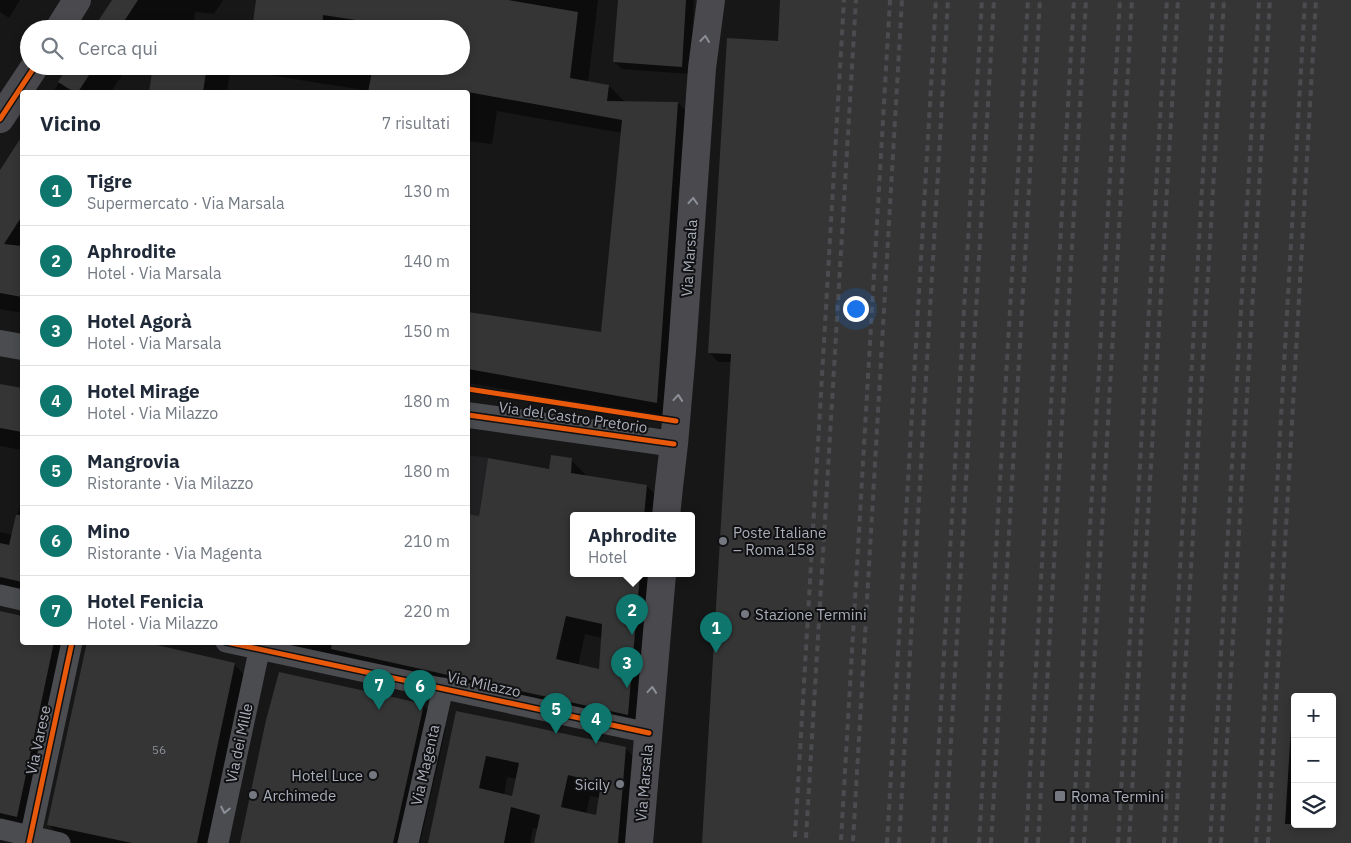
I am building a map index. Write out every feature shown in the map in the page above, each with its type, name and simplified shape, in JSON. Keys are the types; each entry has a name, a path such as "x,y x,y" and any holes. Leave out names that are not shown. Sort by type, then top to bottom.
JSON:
{"main road":[{"path":"65,20 77,0"},
{"name":"Via Marsala","path":"666,512 674,444 701,82 711,0"},
{"path":"0,119 29,75"},
{"name":"Via Marsala","path":"640,843 662,577"}],"street":[{"path":"0,343 20,347"},
{"name":"Via del Castro Pretorio","path":"470,415 674,444"},
{"path":"0,595 20,600"},
{"name":"Via Varese","path":"29,839 71,645"},
{"name":"Via Milazzo","path":"261,646 649,733"},
{"name":"Via dei Mille","path":"218,843 261,646"},
{"name":"Via Magenta","path":"408,843 443,688"},
{"path":"0,829 29,839 60,843"}],"shaded area":[{"path":"470,455 488,458 472,558 472,632 470,642"},
{"path":"435,645 470,645 463,679 348,653"}],"building":[{"path":"112,0 138,0 125,20 99,20"},
{"path":"256,0 508,0 578,12 570,78 609,85 607,101 678,102 657,403 470,369 470,312 601,332 622,120 470,92 470,90 368,90 371,75 470,75 470,20 356,20 323,15 323,20 253,20"},
{"path":"618,0 686,0 682,67 613,62"},
{"path":"780,0 1351,0 1351,843 702,843 731,354 708,353 727,38 778,41"},
{"path":"62,75 89,75 79,90 71,90 58,82"},
{"path":"152,75 206,75 203,90 149,90"},
{"path":"20,139 20,219 4,244 20,246 20,297 0,293 0,170"},
{"path":"0,384 20,388 20,432 0,428"},
{"path":"551,455 572,458 571,473 647,485 644,512 570,512 570,577 640,577 628,715 331,649 332,645 470,645 470,514 479,516 488,458 549,469","holes":["566,616 602,624 599,669 556,659"]},
{"path":"16,515 20,515 20,582 0,577 0,543 9,545"},
{"path":"0,611 20,616 20,645 53,645 17,817 0,813"},
{"path":"86,645 157,645 235,663 197,843 132,843 47,825"},
{"path":"279,672 424,704 393,843 240,843 266,720"},
{"path":"456,711 626,747 618,843 534,843 540,815 511,807 504,843 428,843","holes":["486,756 519,763 512,796 479,788","568,775 601,783 596,815 561,807"]}],"railway":[{"path":"795,837 844,0"},
{"path":"806,838 856,0"},
{"path":"841,840 890,0"},
{"path":"853,841 902,0"},
{"path":"887,843 936,0"},
{"path":"899,843 948,0"},
{"path":"933,843 982,0"},
{"path":"945,843 994,0"},
{"path":"979,843 1028,0"},
{"path":"991,843 1040,0"},
{"path":"1026,843 1074,0"},
{"path":"1038,843 1086,0"},
{"path":"1072,843 1120,0"},
{"path":"1084,843 1132,0"},
{"path":"1118,843 1167,0"},
{"path":"1129,843 1178,0"},
{"path":"1164,843 1213,0"},
{"path":"1175,843 1224,0"},
{"path":"1210,843 1259,0"},
{"path":"1221,843 1270,0"},
{"path":"1256,843 1305,0"},
{"path":"1268,843 1316,0"}],"cycle path":[{"path":"0,119 29,75"},
{"path":"470,389 676,421"},
{"path":"470,415 674,444"},
{"path":"29,843 71,645"},
{"path":"240,645 649,733"}],"place":[{"name":"Poste Italiane – Roma 158","path":"723,541"},
{"name":"Stazione Termini","path":"745,614"},
{"name":"Aphrodite","path":"632,635"},
{"name":"Tigre","path":"716,653"},
{"name":"Hotel Agorà","path":"627,688"},
{"name":"Hotel Fenicia","path":"379,710"},
{"name":"Mino","path":"420,711"},
{"name":"Mangrovia","path":"556,734"},
{"name":"Hotel Mirage","path":"596,744"},
{"name":"Hotel Luce","path":"373,775"},
{"name":"Sicily","path":"620,784"},
{"name":"Archimede","path":"253,795"},
{"name":"Roma Termini","path":"1060,796"}]}
